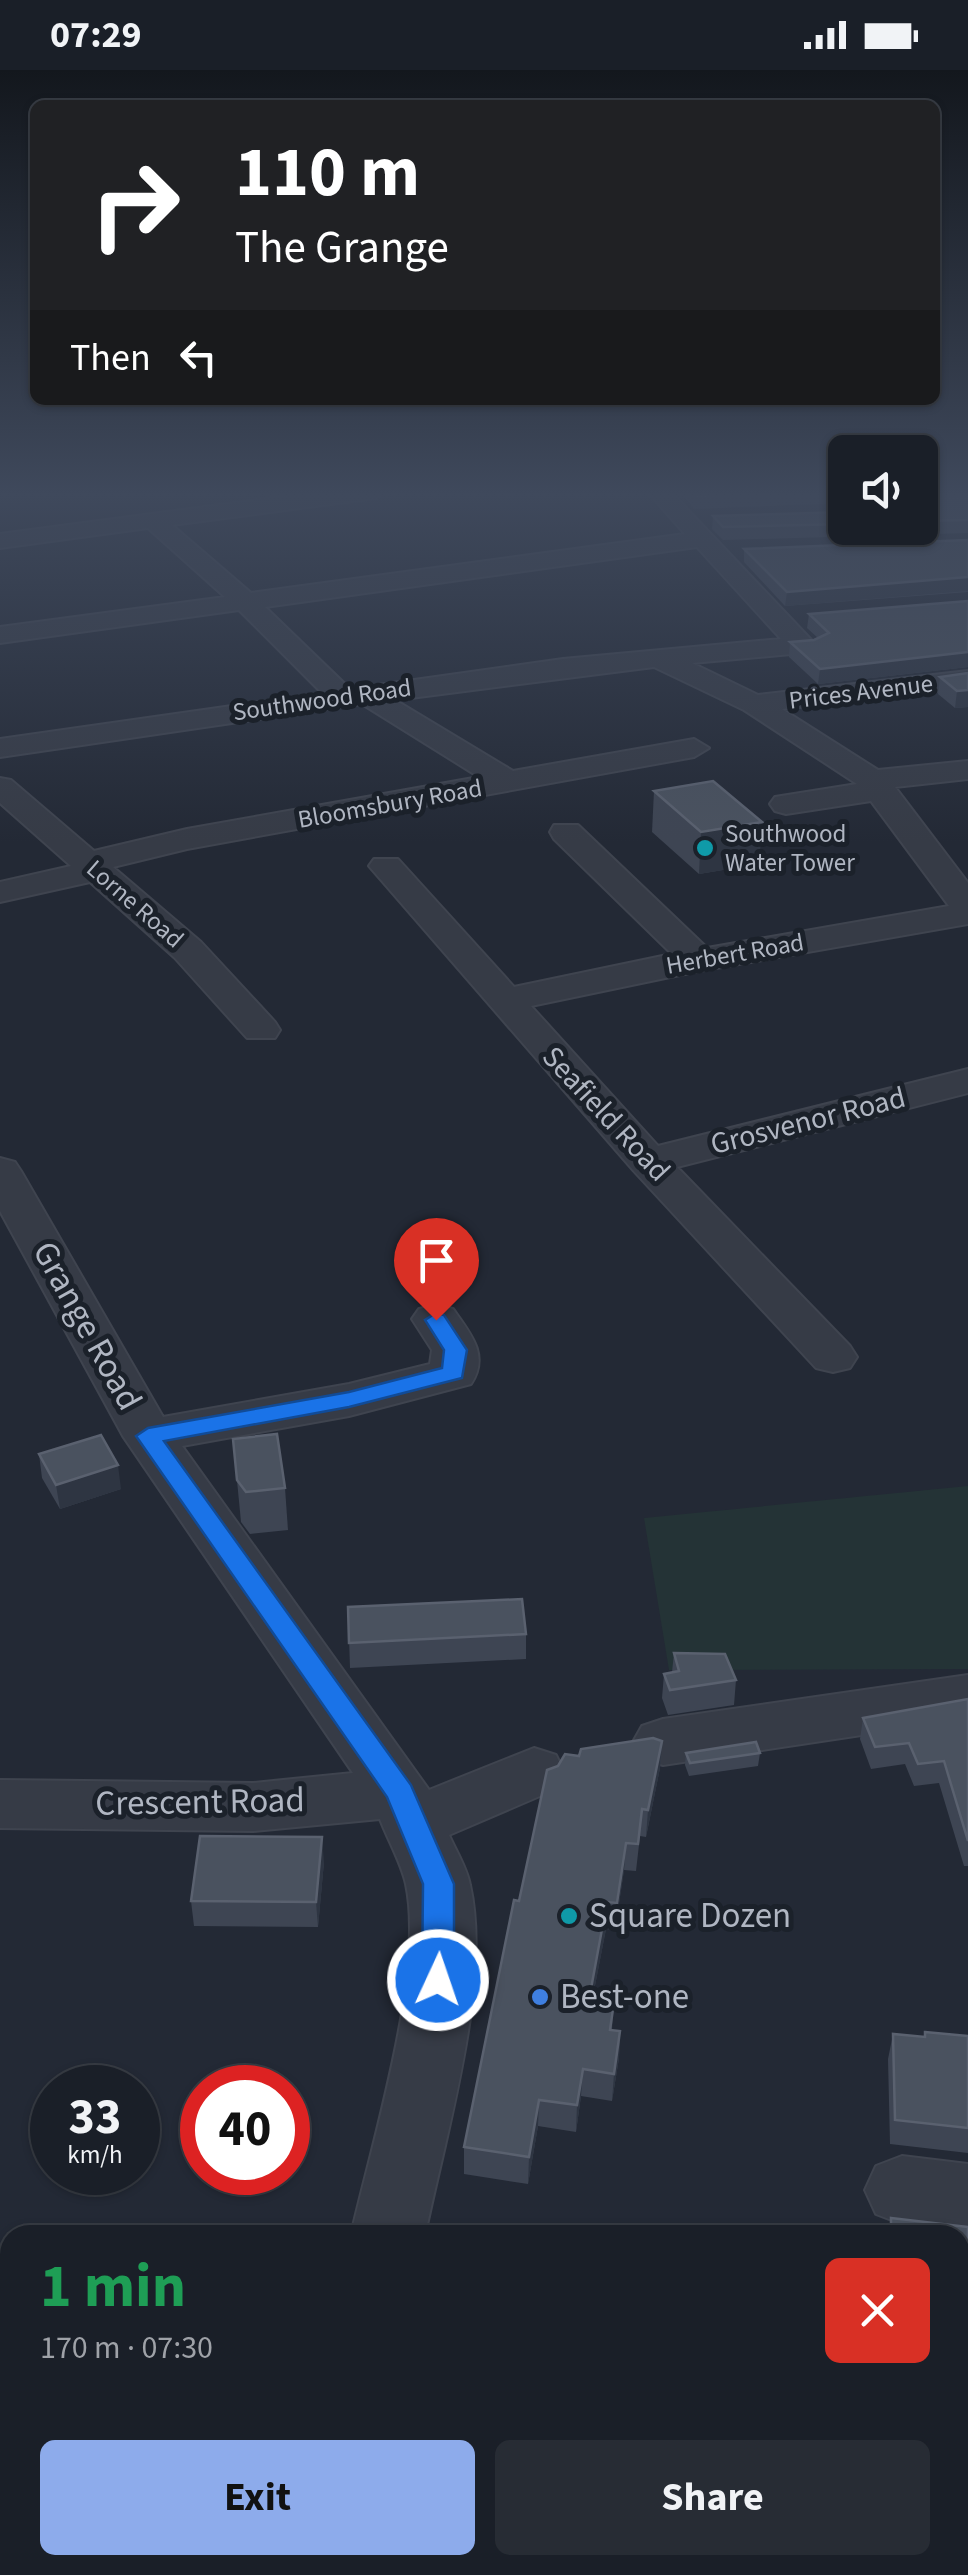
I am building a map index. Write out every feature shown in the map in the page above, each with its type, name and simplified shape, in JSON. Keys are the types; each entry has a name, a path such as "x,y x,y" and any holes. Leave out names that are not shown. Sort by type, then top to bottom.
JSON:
{"street":[{"path":"0,636 202,608"},
{"path":"252,608 353,695 510,783"},
{"path":"767,608 776,618 814,616"},
{"name":"Southwood Road","path":"0,748 353,695 657,658 802,645 776,618"},
{"path":"657,658 754,704 876,785 968,910"},
{"name":"Prices Avenue","path":"754,704 968,680"},
{"name":"Bloomsbury Road","path":"0,892 188,839 694,748"},
{"path":"786,804 968,770"},
{"name":"Lorne Road","path":"0,787 188,950 261,1030"},
{"path":"566,832 698,960"},
{"name":"Seafield Road","path":"386,866 502,1001 834,1357"},
{"name":"Herbert Road","path":"502,1001 968,910"},
{"name":"Grosvenor Road","path":"648,1161 968,1081"},
{"name":"Grange Road","path":"3,1181 148,1436 407,1808 438,1884 441,1942 428,2050 390,2225"},
{"path":"148,1436 349,1400 454,1373 456,1350 436,1320"},
{"path":"663,1742 968,1698"},
{"name":"Crescent Road","path":"0,1804 407,1808 534,1772"}],"shaded area":[{"path":"968,1486 968,1669 669,1670 644,1518"}],"building":[{"path":"884,608 968,608 968,652 820,669 790,642 814,640 829,633 809,614"},
{"path":"968,673 968,690 957,691 940,677"},
{"path":"713,781 762,822 701,832 654,791"},
{"path":"277,1434 285,1488 246,1492 237,1480 233,1439"},
{"path":"101,1435 118,1465 56,1485 39,1454"},
{"path":"522,1599 526,1634 349,1643 348,1607"},
{"path":"674,1653 725,1654 736,1680 670,1690 664,1674 679,1671"},
{"path":"968,1699 968,1841 944,1761 918,1764 909,1743 875,1747 863,1718"},
{"path":"653,1738 662,1741 648,1810 642,1809 638,1844 626,1843 617,1903 607,1902 588,2005 613,2009 610,2030 620,2031 614,2074 583,2069 577,2105 539,2100 529,2157 464,2147 514,1900 519,1901 547,1770 558,1766 565,1754 579,1756 581,1749"},
{"path":"756,1742 760,1753 690,1763 686,1753"},
{"path":"200,1836 322,1837 316,1902 191,1901"},
{"path":"925,2032 968,2036 968,2128 895,2120 893,2034 925,2037"},
{"path":"891,2218 951,2225 891,2225"}],"place":[{"name":"Southwood Water Tower","path":"705,848"},
{"name":"Square Dozen","path":"569,1916"},
{"name":"Best-one","path":"540,1997"}],"route":[{"path":"436,1320 456,1350 454,1373 416,1386 349,1400 148,1436 400,1793 438,1884 438,1980"}]}
